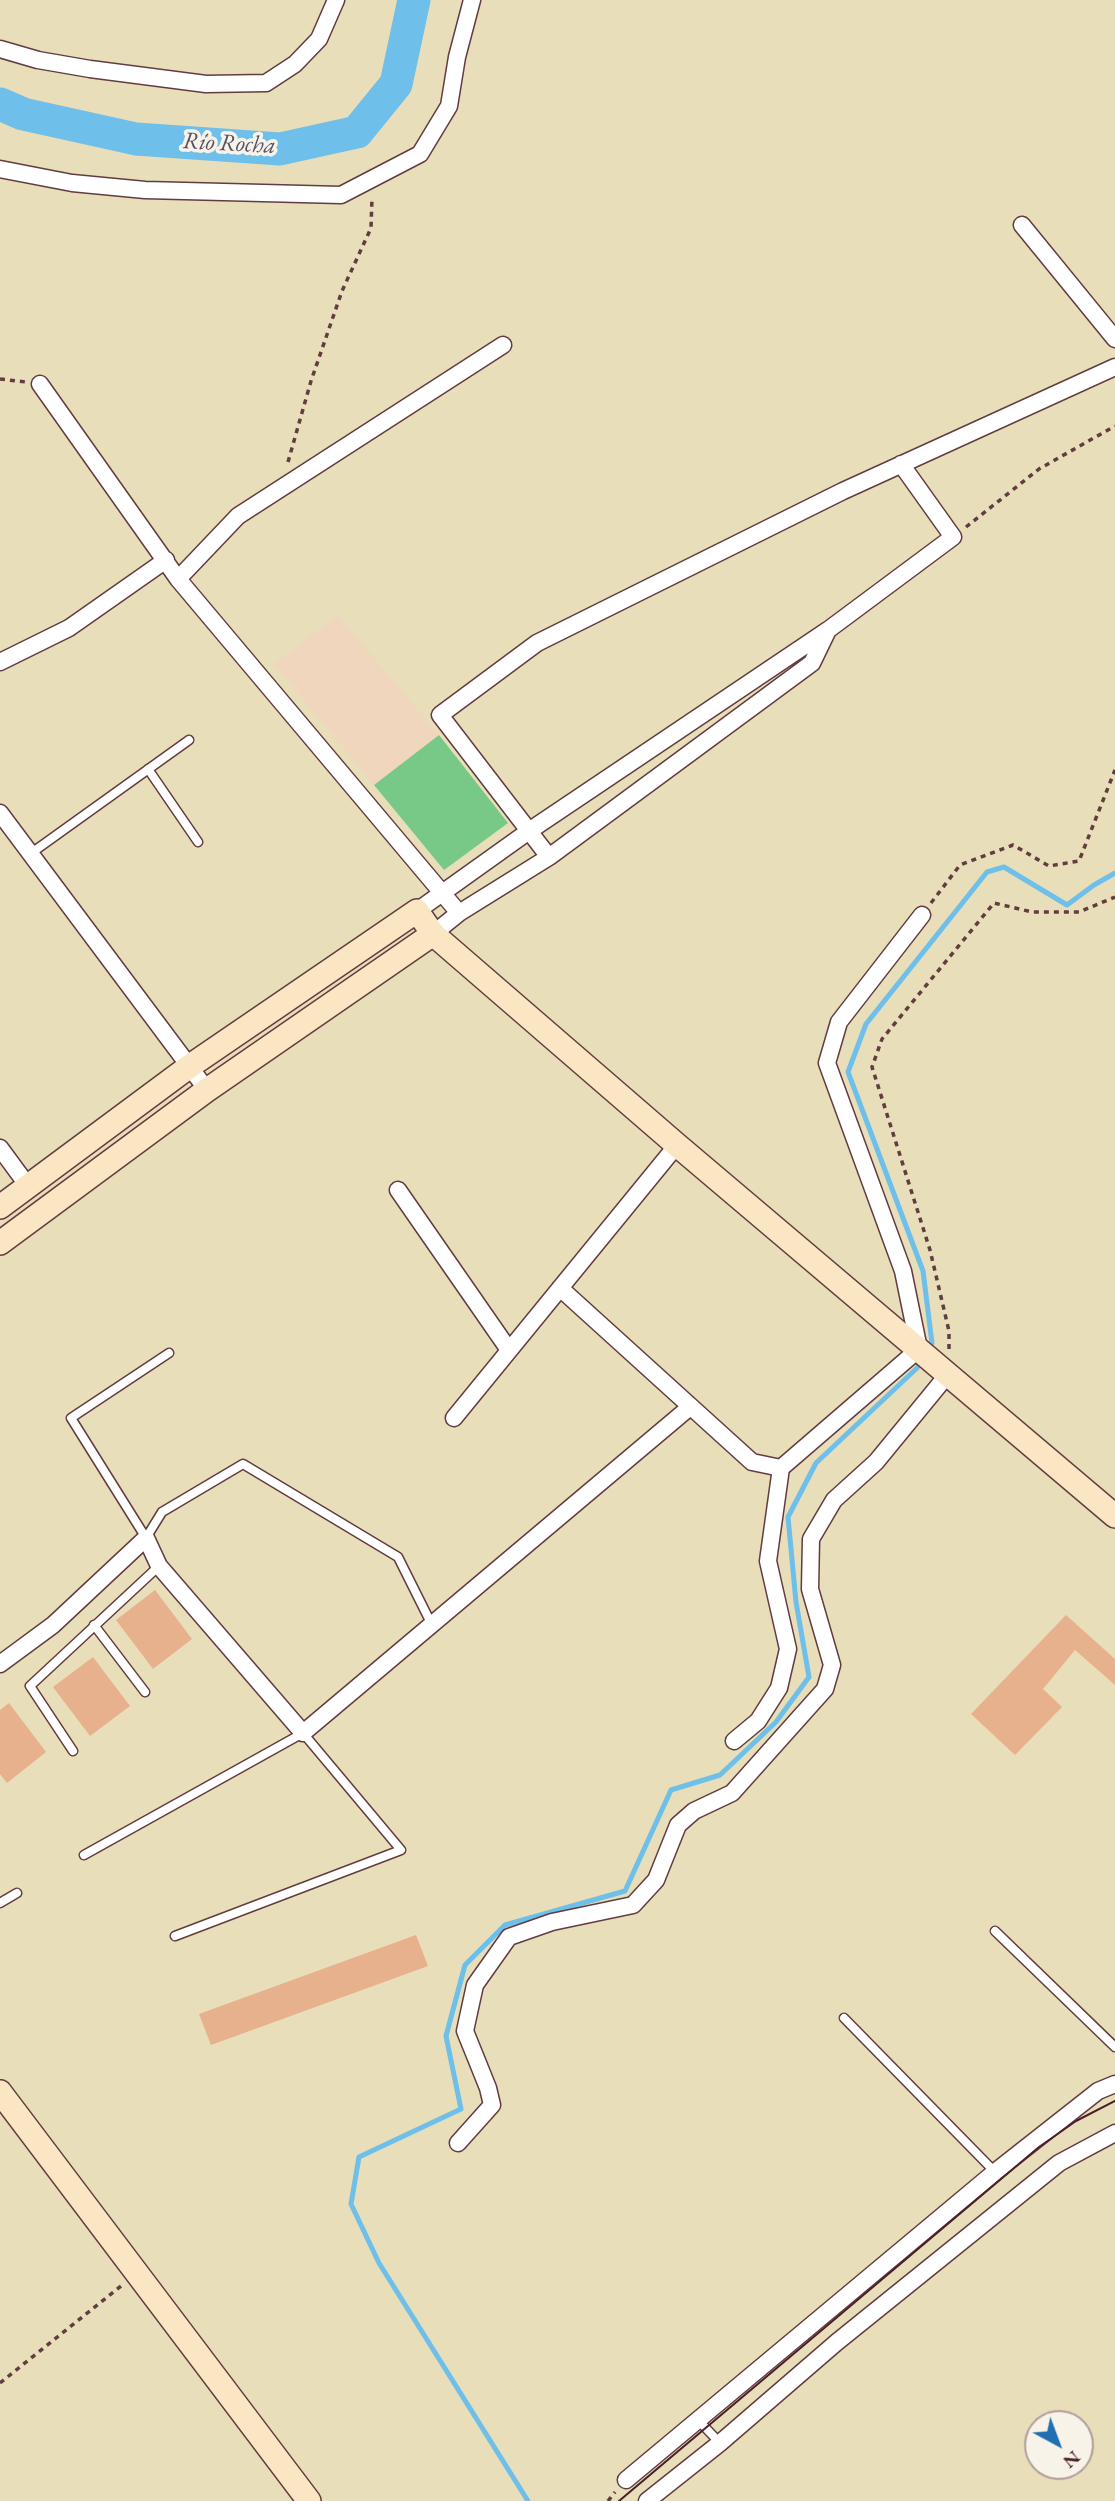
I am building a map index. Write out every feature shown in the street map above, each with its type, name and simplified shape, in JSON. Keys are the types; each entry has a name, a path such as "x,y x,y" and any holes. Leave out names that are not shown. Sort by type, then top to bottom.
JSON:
{"street":[{"path":"0,49 38,60 206,85 266,83 295,64 319,39 336,0"},
{"path":"0,169 72,183 145,190 341,195 420,154 449,106 457,57 472,0"},
{"path":"1022,225 1115,339"},
{"path":"178,579 238,516 503,345"},
{"path":"549,857 440,715 537,643 901,464 1115,367"},
{"path":"40,384 178,579 458,913"},
{"path":"0,1207 190,1066 529,831 828,630 953,537 901,464"},
{"path":"0,662 69,628 166,560"},
{"path":"0,1243 206,1090 433,934 458,913 549,857 812,663 828,630"},
{"path":"0,813 206,1090"},
{"path":"417,911 433,934 677,1145 1115,1516"},
{"path":"458,2143 492,2105 465,2031 475,1985 509,1937 552,1922 633,1905 656,1880 678,1825 694,1811 732,1793 825,1689 832,1665 810,1589 811,1539 834,1500 876,1462 930,1358 827,1063 839,1022 922,915"},
{"path":"454,1418 677,1145"},
{"path":"0,1149 28,1186"},
{"path":"398,1190 509,1350"},
{"path":"560,1288 752,1462 781,1468"},
{"path":"734,1741 758,1721 779,1688 788,1649 768,1561 781,1468 930,1358"},
{"path":"2,1658 53,1625 146,1538 159,1566 303,1733 690,1407"},
{"path":"625,2480 995,2172 1098,2091 1115,2084"},
{"path":"0,2092 309,2501"},
{"path":"657,2498 837,2342 1059,2163 1115,2133"}],"lane":[{"path":"30,854 189,740"},
{"path":"148,769 198,842"},
{"path":"169,1353 71,1418 146,1538 162,1512 243,1464 398,1557 431,1623"},
{"path":"73,1751 30,1686 159,1566"},
{"path":"94,1625 145,1692"},
{"path":"84,1855 303,1733 401,1850 175,1936"},
{"path":"0,1903 17,1893"},
{"path":"995,1931 1115,2047"},
{"path":"844,2018 995,2172"},
{"path":"698,2420 720,2443"}],"path":[{"path":"280,489 311,381 337,304 371,228 373,178"},
{"path":"0,379 40,384"},
{"path":"953,537 1039,469 1115,426"},
{"path":"922,915 960,865 1013,845 1049,866 1079,861 1115,770"},
{"path":"930,1358 949,1331 930,1250 872,1067 882,1039 994,903 1032,912 1079,912 1115,897"},
{"path":"0,2383 138,2273"}],"shaded area":[{"path":"338,615 439,735 374,785 274,664"}],"green space":[{"path":"439,735 508,823 444,870 374,785"}],"building":[{"path":"155,1590 192,1639 153,1669 116,1620"},
{"path":"1066,1615 1115,1659 1115,1685 1075,1650 1043,1689 1062,1707 1015,1755 971,1714"},
{"path":"93,1657 130,1706 90,1736 53,1687"},
{"path":"9,1703 46,1752 7,1783 0,1774 0,1710"},
{"path":"416,1935 428,1966 211,2045 199,2014"}],"waterway":[{"name":"Río Rocha","path":"0,104 23,114 136,139 280,149 357,132 396,84 414,0"},
{"path":"927,1351 932,1343 923,1271 848,1072 866,1024 987,872 1004,867 1067,905 1115,873"},
{"path":"528,2501 379,2263 351,2204 359,2157 461,2109 446,2036 465,1965 505,1925 625,1891 671,1790 720,1775 776,1722 809,1677 796,1602 788,1517 816,1463 917,1368 922,1360"}],"tram line":[{"path":"619,2501 1039,2147 1076,2121 1115,2101"}]}
